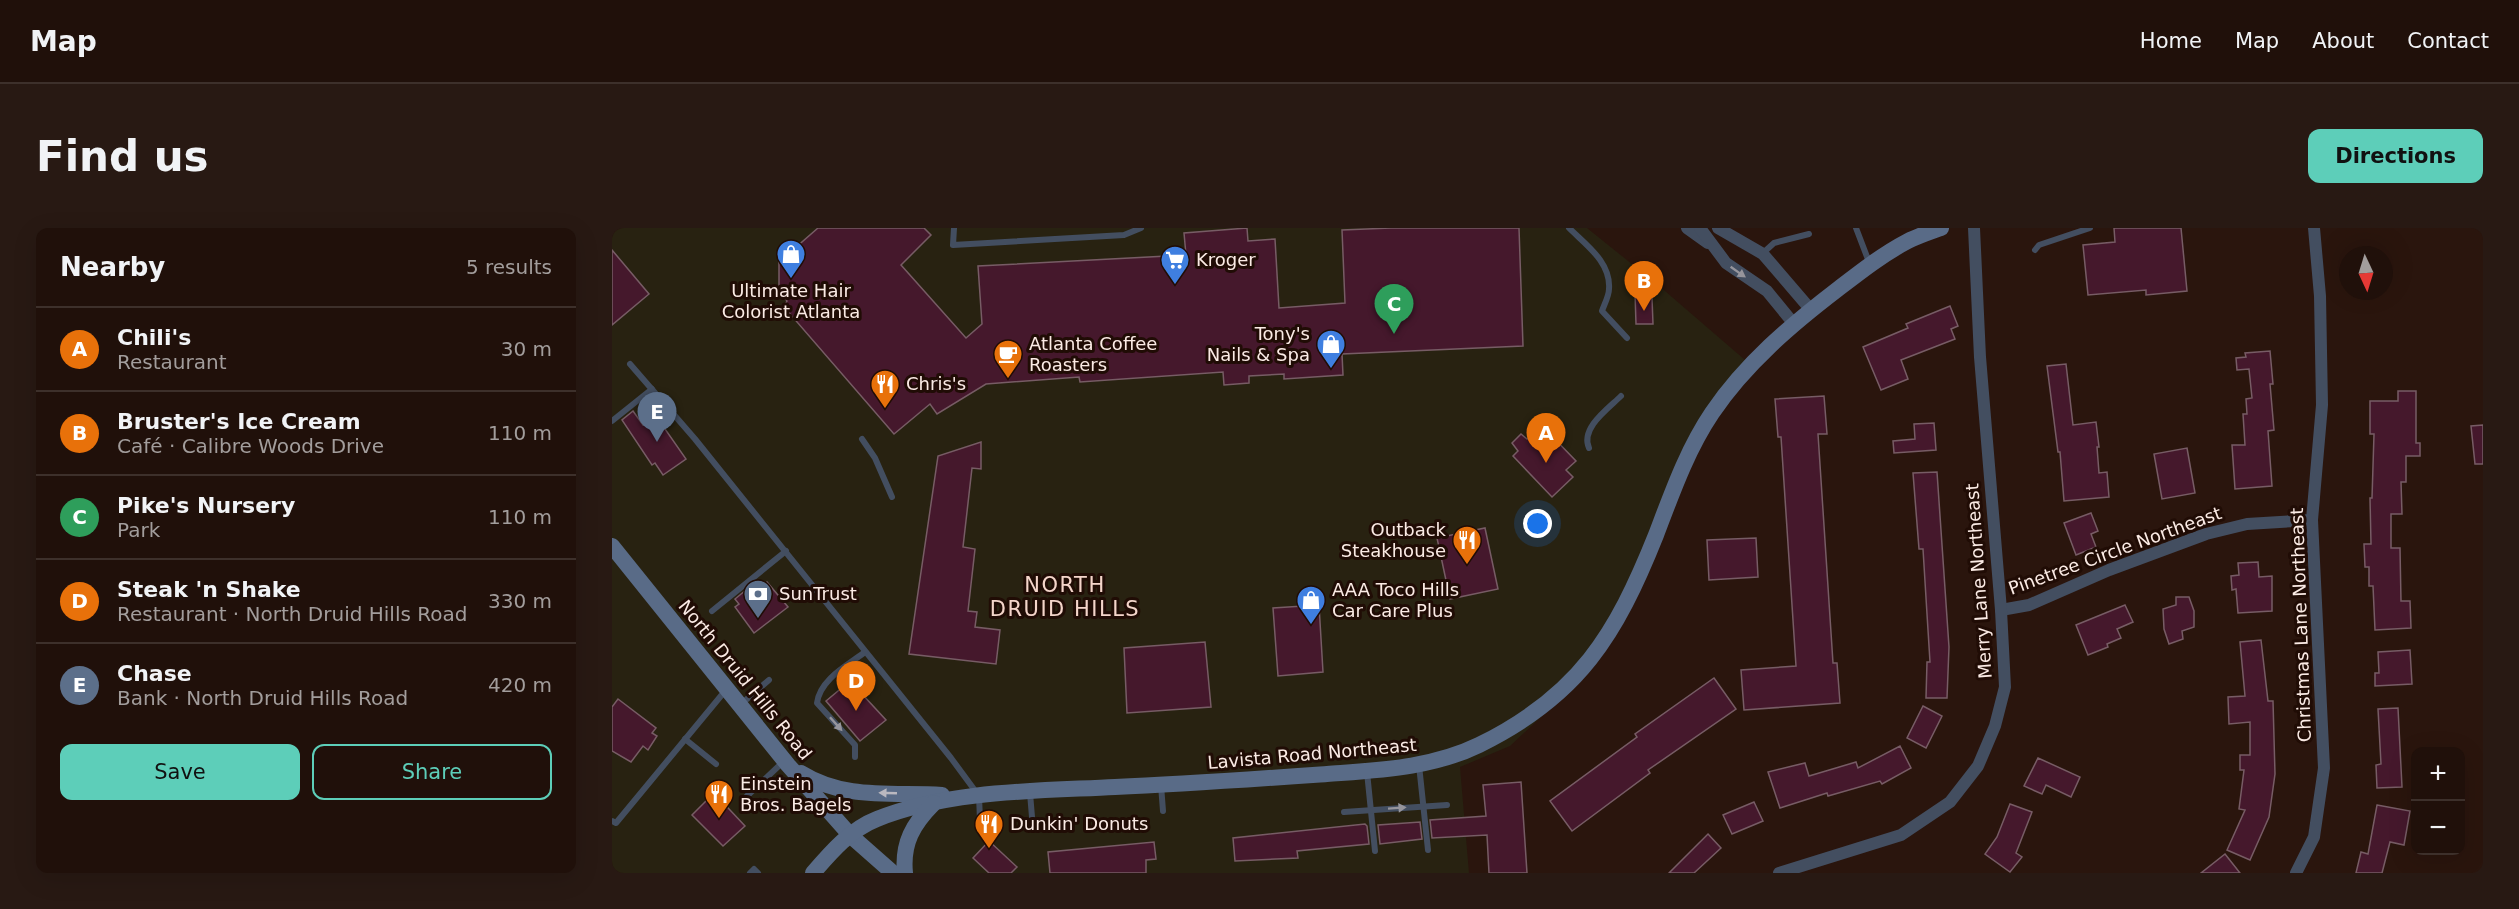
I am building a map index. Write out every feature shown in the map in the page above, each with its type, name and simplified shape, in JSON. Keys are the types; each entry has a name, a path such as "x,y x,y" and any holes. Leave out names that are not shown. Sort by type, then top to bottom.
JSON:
{"main road":[{"name":"Lavista Road Northeast","path":"813,873 836,846 875,819 933,803 973,796 1366,771 1442,759 1502,734 1542,707 1575,678 1614,627 1634,588 1682,469 1712,414 1744,372 1794,324 1870,266 1907,242 1941,228"},
{"name":"North Druid Hills Road","path":"612,546 786,763 851,836 893,873"},
{"path":"786,763 825,786 853,792 973,796"},
{"path":"905,873 904,861 910,831 933,803"}],"street":[{"path":"1687,228 1716,249"},
{"path":"1700,228 1726,263 1767,291 1794,324"},
{"path":"1718,228 1762,254 1811,310"},
{"name":"Merry Lane Northeast","path":"1779,873 1901,835 1950,802 1978,766 1995,726 2005,687 2001,610 1980,357 1974,228"},
{"name":"Christmas Lane Northeast","path":"2296,873 2314,837 2324,768 2312,520 2322,405 2319,296 2314,228"},
{"name":"Pinetree Circle Northeast","path":"2001,610 2029,605 2109,570 2206,534 2247,524 2312,520"}],"lane":[{"path":"954,228 953,245 1124,235 1141,228"},
{"path":"1569,228 1601,260 1607,273 1609,290 1602,312 1627,338"},
{"path":"1856,228 1870,266"},
{"path":"2035,250 2039,245 2090,228"},
{"path":"1762,254 1774,243 1809,234"},
{"path":"630,364 786,551 947,752 973,796 980,820"},
{"path":"612,421 652,389"},
{"path":"1589,448 1587,436 1591,429 1621,396"},
{"path":"862,439 875,458 892,497"},
{"path":"712,611 786,551"},
{"path":"855,757 855,745 817,703 818,693 831,677 865,652"},
{"path":"739,705 769,680"},
{"path":"612,820 616,823 726,689"},
{"path":"685,739 716,764"},
{"path":"747,796 786,763"},
{"path":"1419,764 1428,850"},
{"path":"1366,771 1375,851"},
{"path":"1161,785 1162,811"},
{"path":"1030,792 1032,817"},
{"path":"1344,812 1447,805"},
{"path":"750,873 754,869 759,873"}],"shaded area":[{"path":"612,228 1587,228 1658,285 1752,366 1681,465 1623,623 1558,701 1510,746 1460,767 1469,873 612,873"}],"building":[{"path":"818,228 924,228 931,235 901,265 966,338 982,324 978,266 1186,255 1184,233 1247,228 1248,241 1275,239 1279,308 1345,303 1342,230 1519,228 1523,346 1342,354 1343,375 1284,379 1284,374 1249,376 1249,383 1224,385 1223,372 1080,382 1079,377 986,384 937,414 930,404 894,434 784,307 787,301 779,290 779,262"},
{"path":"2114,228 2181,228 2187,291 2146,295 2146,290 2088,295 2083,245 2115,242"},
{"path":"612,250 649,294 612,325"},
{"path":"1635,293 1648,293 1648,298 1652,298 1653,324 1636,324"},
{"path":"1950,306 1958,326 1951,329 1955,339 1901,360 1908,379 1881,390 1863,347 1908,328 1906,324"},
{"path":"2270,351 2274,430 2268,431 2272,486 2235,489 2232,445 2245,445 2243,414 2247,414 2246,399 2252,398 2249,369 2237,370 2236,358 2246,357 2245,353"},
{"path":"2066,364 2073,425 2096,422 2099,473 2107,472 2109,497 2064,501 2060,452 2058,452 2047,366"},
{"path":"2398,391 2416,391 2416,443 2420,443 2420,456 2406,456 2406,482 2401,482 2402,514 2391,514 2391,548 2400,548 2401,601 2410,601 2411,628 2375,630 2373,586 2369,586 2369,567 2365,567 2364,544 2371,544 2370,498 2372,498 2374,434 2370,434 2370,401 2398,401"},
{"path":"1824,396 1827,434 1818,434 1833,663 1837,663 1840,703 1744,710 1741,670 1796,666 1781,437 1778,437 1775,399"},
{"path":"633,411 643,425 656,416 686,459 663,475 655,463 652,465 622,420"},
{"path":"1934,423 1936,450 1894,453 1893,441 1915,439 1914,424"},
{"path":"2483,425 2483,464 2475,464 2471,426"},
{"path":"1536,430 1541,436 1547,431 1576,461 1566,470 1573,477 1552,497 1513,456 1518,451 1512,443 1521,434 1527,439"},
{"path":"981,442 981,469 972,468 963,547 975,549 968,611 977,612 975,627 1000,630 996,664 909,654 938,456"},
{"path":"2187,448 2195,493 2162,499 2154,454"},
{"path":"1937,472 1949,647 1947,698 1926,698 1927,662 1930,662 1923,549 1919,549 1913,473"},
{"path":"2091,513 2098,531 2091,534 2096,547 2076,555 2064,523"},
{"path":"1485,528 1498,589 1450,599 1437,538"},
{"path":"1756,538 1758,577 1709,580 1707,540"},
{"path":"2258,562 2259,577 2272,576 2272,611 2238,613 2236,589 2232,590 2231,576 2239,575 2238,563"},
{"name":"SunTrust","path":"767,582 788,607 754,633 735,607 739,604 735,599 752,585 756,591"},
{"path":"2176,597 2189,597 2194,611 2194,627 2182,631 2183,639 2169,644 2164,629 2163,609 2176,605"},
{"path":"1319,605 1323,672 1278,676 1273,608"},
{"path":"2125,605 2133,622 2117,629 2121,638 2107,644 2108,647 2088,655 2076,625"},
{"path":"2261,640 2268,701 2273,701 2275,774 2269,817 2250,860 2227,850 2245,810 2239,809 2244,770 2240,770 2240,755 2250,755 2250,722 2229,724 2228,697 2245,696 2240,642"},
{"path":"1205,642 1211,707 1127,713 1124,648"},
{"path":"2410,650 2412,684 2375,686 2375,673 2379,673 2378,652"},
{"path":"1714,678 1736,709 1648,770 1650,773 1572,831 1550,801 1637,737 1635,734"},
{"path":"850,681 886,720 860,741 826,701"},
{"path":"618,699 656,728 652,733 657,736 648,750 643,746 631,762 612,751 612,707"},
{"path":"1923,706 1942,716 1926,748 1907,738"},
{"path":"2398,708 2402,787 2377,788 2376,765 2381,764 2378,709"},
{"path":"1900,746 1911,768 1882,784 1880,781 1828,796 1827,793 1780,808 1768,772 1805,763 1809,776 1856,762 1858,768"},
{"path":"2038,758 2080,777 2071,797 2046,785 2042,794 2024,786"},
{"path":"1521,782 1527,873 1489,873 1487,835 1432,838 1430,820 1486,816 1483,785"},
{"name":"Einstein Bros. Bagels","path":"714,793 745,826 723,846 692,815"},
{"path":"1754,802 1763,821 1732,834 1723,815"},
{"path":"2010,804 2032,812 2016,853 2022,857 2010,872 1985,854 1997,837"},
{"path":"2377,805 2410,811 2404,845 2390,842 2382,873 2356,873 2361,852 2368,854"},
{"path":"1420,822 1422,839 1380,844 1378,825"},
{"path":"1365,824 1369,844 1297,851 1298,858 1235,861 1233,838"},
{"path":"1708,834 1721,848 1694,873 1669,873"},
{"name":"Dunkin' Donuts","path":"989,841 1017,867 1011,873 989,873 973,858"},
{"path":"1154,842 1156,859 1146,860 1146,873 1050,873 1048,852"},
{"path":"2225,854 2240,873 2201,873"}],"place":[{"name":"Ultimate Hair Colorist Atlanta","path":"791,280"},
{"name":"Kroger","path":"1175,286"},
{"name":"Bruster's Ice Cream","path":"1644,311"},
{"name":"Pike's Nursery","path":"1394,334"},
{"name":"Tony's Nails & Spa","path":"1331,370"},
{"name":"Atlanta Coffee Roasters","path":"1008,380"},
{"name":"Chris's","path":"885,410"},
{"name":"Chase","path":"657,442"},
{"name":"Chili's","path":"1546,463"},
{"name":"Outback Steakhouse","path":"1467,566"},
{"name":"SunTrust","path":"758,620"},
{"name":"AAA Toco Hills Car Care Plus","path":"1311,626"},
{"name":"Steak 'n Shake","path":"856,711"},
{"name":"Einstein Bros. Bagels","path":"719,820"},
{"name":"Dunkin' Donuts","path":"989,850"}],"district":[{"name":"NORTH DRUID HILLS","path":"1065,597"}]}
